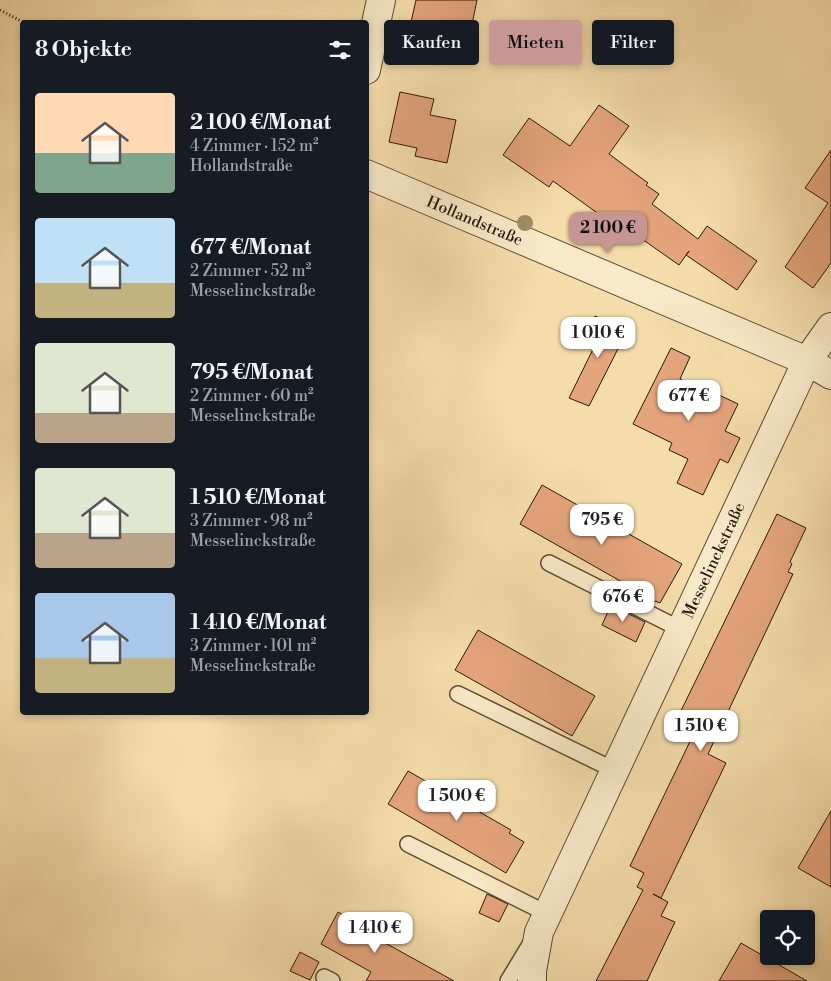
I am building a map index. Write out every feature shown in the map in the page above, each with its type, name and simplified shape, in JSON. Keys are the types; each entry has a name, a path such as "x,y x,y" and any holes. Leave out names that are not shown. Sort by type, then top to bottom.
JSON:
{"street":[{"path":"369,56 381,0"},
{"name":"Hollandstraße","path":"369,175 807,361 831,375"},
{"name":"Messelinckstraße","path":"532,981 532,971 543,923 807,361 831,327"}],"lane":[{"path":"549,563 680,629"},
{"path":"458,694 614,770"},
{"path":"408,844 543,923 508,981"}],"path":[{"path":"0,10 20,20"}],"building":[{"path":"416,0 477,0 473,20 411,20"},
{"path":"400,92 434,99 430,115 456,120 447,163 415,156 417,148 389,142"},
{"path":"599,105 629,126 609,154 648,183 646,185 659,194 652,204 698,239 707,226 757,261 737,290 686,255 679,265 632,232 629,236 553,181 549,187 503,155 529,118 570,146"},
{"path":"831,150 831,263 813,288 785,267 828,203 805,188"},
{"path":"595,316 627,331 589,406 569,398 597,341 585,336"},
{"path":"671,348 690,357 680,379 718,398 719,395 738,404 725,431 740,438 728,463 720,459 703,495 677,483 688,459 669,450 672,443 633,424"},
{"path":"542,485 682,564 660,603 655,601 653,605 619,588 622,582 520,524"},
{"path":"777,514 806,528 790,562 792,564 788,572 793,574 708,754 726,763 661,898 653,894 668,902 661,916 675,922 647,981 596,981 643,890 637,887 644,873 630,866 695,731 676,721"},
{"path":"611,605 645,622 636,642 602,625"},
{"path":"478,630 595,696 572,736 455,670"},
{"path":"408,771 511,830 509,833 524,842 506,873 388,804"},
{"path":"831,811 831,887 798,868"},
{"path":"487,894 508,904 499,922 479,913"},
{"path":"338,912 377,934 376,936 387,944 454,981 366,981 371,972 321,944"},
{"path":"741,943 760,954 760,965 779,965 807,981 719,981"},
{"path":"300,952 319,962 310,980 290,971"}]}
